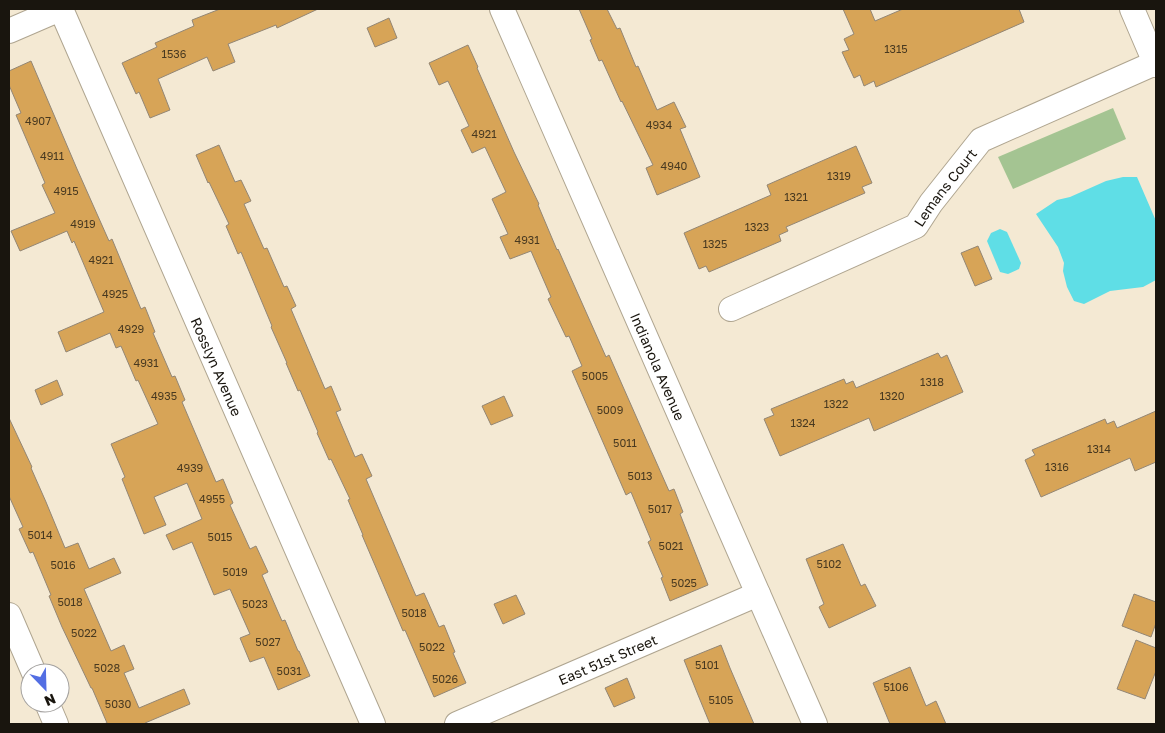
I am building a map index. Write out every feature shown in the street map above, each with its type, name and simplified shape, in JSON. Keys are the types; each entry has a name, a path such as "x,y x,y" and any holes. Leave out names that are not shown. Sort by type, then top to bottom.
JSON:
{"street":[{"path":"9,31 61,9"},
{"name":"Rosslyn Avenue","path":"61,9 373,724"},
{"name":"Indianola Avenue","path":"502,9 815,724"},
{"path":"1132,9 1156,64"},
{"name":"Lemans Court","path":"731,309 916,226 931,203 981,140 1156,64"},
{"name":"East 51st Street","path":"457,724 758,594"},
{"path":"9,615 30,663"}],"green space":[{"path":"1113,108 1126,139 1013,189 998,157"}],"water":[{"path":"1123,177 1137,177 1156,221 1156,280 1143,287 1110,291 1084,304 1074,301 1067,287 1063,271 1064,263 1058,247 1036,214 1057,200 1070,197 1106,181"},
{"path":"1000,229 1007,232 1021,263 1019,269 1008,274 1000,272 987,241 991,233"}],"building":[{"path":"220,9 318,9 277,28 276,25 228,44 235,62 213,71 207,57 158,79 170,110 150,118 139,92 136,94 122,63 157,47 155,43 194,26 192,20"},
{"path":"579,9 607,9 617,29 620,28 657,110 674,102 686,127 680,129 700,177 657,195 646,168 653,165 602,60 599,61"},
{"path":"843,9 870,9 875,21 903,9 1019,9 1024,22 876,87 874,81 864,86 860,75 854,78 842,52 849,50 844,39 854,34"},
{"path":"389,18 397,38 375,47 367,28"},
{"path":"468,45 514,152 539,204 557,250 606,357 609,355 669,491 674,489 683,512 680,514 708,585 670,601 661,578 663,577 648,542 651,540 631,492 626,495 572,371 582,366 569,336 566,337 548,299 551,297 531,251 510,259 500,237 508,234 492,199 506,192 485,147 472,153 461,130 469,126 448,81 439,85 429,63"},
{"path":"31,61 109,241 112,239 141,309 145,307 155,332 153,333 172,377 175,376 185,400 182,402 216,482 223,479 233,503 230,505 250,549 256,546 268,572 262,575 282,621 285,620 310,676 278,690 264,657 250,662 240,638 250,634 230,589 214,595 192,542 173,550 166,535 202,519 187,483 154,497 166,525 144,534 122,479 125,477 111,444 158,424 121,346 116,348 110,333 66,352 58,332 104,312 74,241 72,243 67,231 20,251 11,231 55,213 42,185 45,183 16,115 21,113 9,85 9,71"},
{"path":"219,145 235,182 241,180 251,201 244,204 264,249 267,248 284,287 287,286 296,306 291,309 325,389 331,386 341,410 336,412 355,457 362,454 372,476 366,479 416,596 424,593 439,627 444,625 455,652 453,653 466,683 434,697 405,630 403,631 362,535 348,500 350,499 331,459 329,460 300,390 298,391 241,252 238,254 226,226 229,224 196,155"},
{"path":"856,146 872,183 862,187 865,193 786,227 788,231 779,235 781,241 709,272 706,266 699,269 684,233 771,195 767,185"},
{"path":"978,246 992,279 975,286 961,253"},
{"path":"938,353 941,358 947,355 963,392 874,431 869,418 780,456 764,419 774,415 771,409 844,379 846,384 853,381 856,388"},
{"path":"57,380 63,395 41,405 35,390"},
{"path":"504,396 513,416 491,425 482,406"},
{"path":"1156,411 1156,462 1135,471 1130,458 1041,497 1025,460 1035,455 1032,450 1105,419 1107,424 1114,421 1117,428"},
{"path":"9,418 32,467 65,548 78,543 89,569 114,558 121,573 84,589 111,651 124,645 134,669 124,673 139,708 184,689 190,704 146,724 103,724 107,723 92,688 62,627 33,552 30,553 19,529 23,527 9,496"},
{"path":"843,544 861,586 865,584 876,606 829,628 819,607 824,604 806,559"},
{"path":"1134,594 1156,602 1156,623 1151,637 1122,626"},
{"path":"516,595 525,614 503,624 494,604"},
{"path":"1136,640 1156,648 1156,671 1145,699 1117,689"},
{"path":"721,645 754,724 710,724 684,660"},
{"path":"910,667 926,706 936,701 946,724 890,724 873,683"},
{"path":"627,678 635,698 614,707 605,688"}]}
